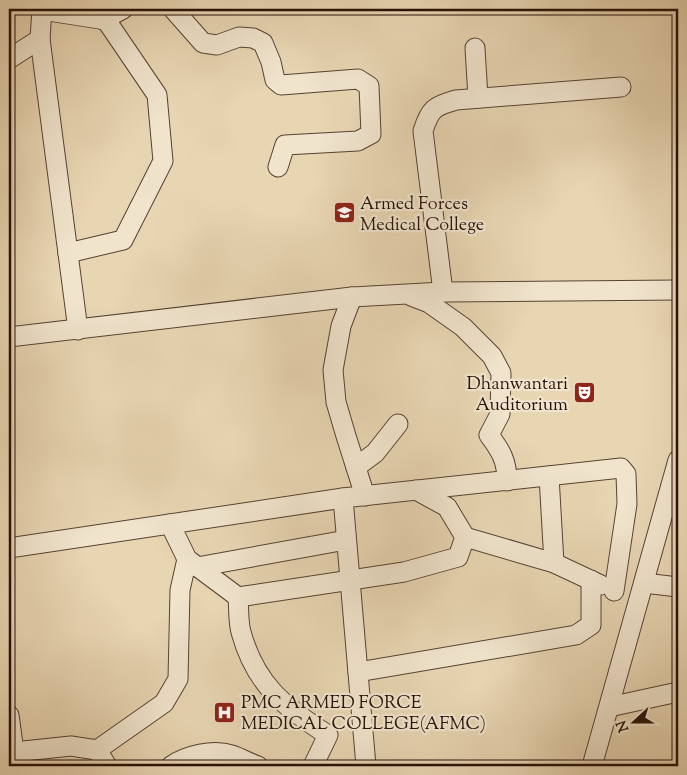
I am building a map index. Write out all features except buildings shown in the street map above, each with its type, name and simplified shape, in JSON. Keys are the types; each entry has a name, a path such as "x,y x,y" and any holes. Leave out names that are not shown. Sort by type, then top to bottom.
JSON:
{"street":[{"path":"68,253 123,240 163,161 157,95 106,20 42,9 40,39 78,330"},
{"path":"103,20 123,9"},
{"path":"173,9 203,43 217,45 239,37 253,38 263,43 271,62 275,80 281,85 358,79 369,86 371,134 358,141 285,144 278,167"},
{"path":"9,59 40,39"},
{"path":"475,48 478,98"},
{"path":"443,292 423,131 428,116 439,104 456,100 620,87"},
{"path":"9,337 352,298 406,294 603,289 678,290"},
{"path":"406,294 429,303 463,326 492,356 500,373 500,414 489,436 500,449 507,468 507,481"},
{"path":"352,298 341,326 333,370 336,402 365,496"},
{"path":"356,467 376,453 398,424"},
{"path":"592,766 678,460"},
{"path":"9,548 343,498 621,468 626,474 627,504 614,591"},
{"path":"549,476 554,563"},
{"path":"416,490 447,508 465,537 554,563 638,603"},
{"path":"343,498 366,766"},
{"path":"170,524 192,563 238,597 404,572 458,557 465,537"},
{"path":"192,563 346,540"},
{"path":"9,715 15,759 71,746 97,750 164,702 178,679 180,590 192,563"},
{"path":"358,672 576,635 591,624 591,580"},
{"path":"644,583 678,587"},
{"path":"238,597 240,630 251,663 274,695 298,716 328,735 313,766"},
{"path":"609,707 678,692"},
{"path":"97,750 107,766"},
{"path":"171,766 178,761 208,753 231,755 258,766"}],"place":[{"name":"Armed Forces Medical College","path":"344,213"},
{"name":"Dhanwantari Auditorium","path":"584,393"},
{"name":"PMC ARMED FORCE MEDICAL COLLEGE(AFMC)","path":"225,712"}]}
